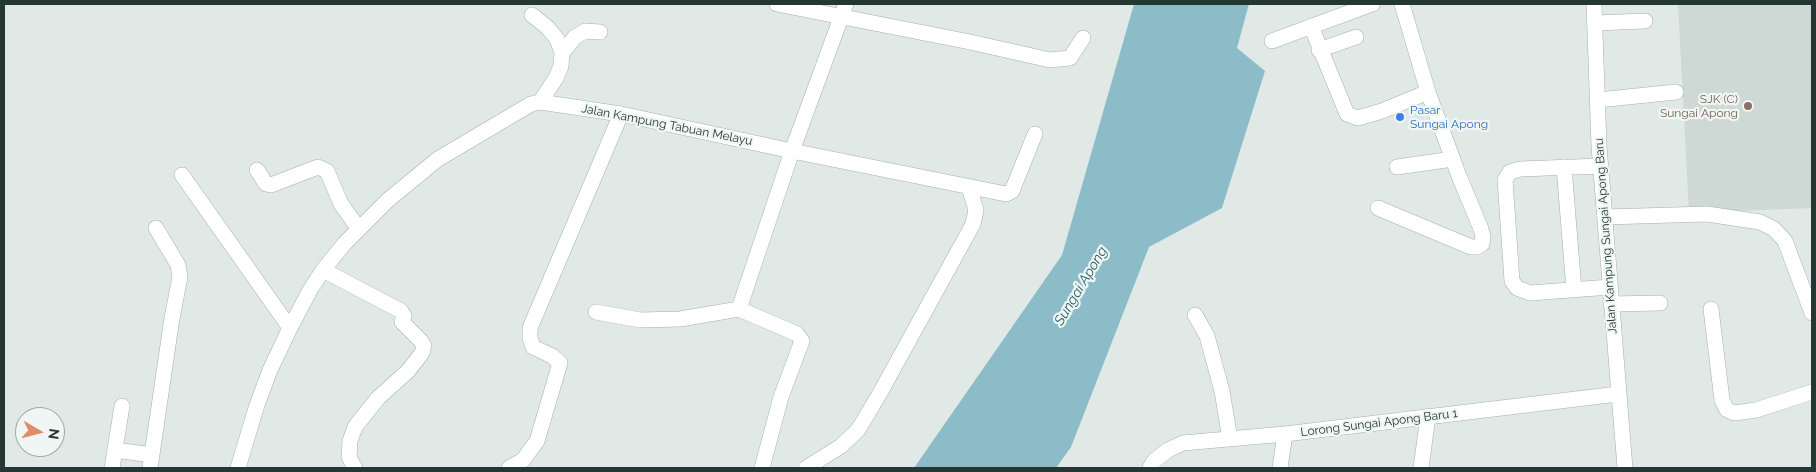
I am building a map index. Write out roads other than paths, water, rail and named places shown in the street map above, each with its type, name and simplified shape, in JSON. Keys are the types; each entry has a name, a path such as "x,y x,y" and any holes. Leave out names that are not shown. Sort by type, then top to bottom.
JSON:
{"street":[{"path":"777,4 844,11 1050,60 1070,58 1083,38"},
{"path":"1272,41 1372,4"},
{"path":"1378,208 1471,246 1478,247 1482,244 1484,237 1428,92 1402,4"},
{"name":"Jalan Kampung Sungai Apong Baru","path":"1594,4 1601,166 1625,468"},
{"path":"739,309 792,151 844,11"},
{"path":"532,15 547,27 557,39 562,53 561,66 540,102"},
{"path":"1595,23 1645,22"},
{"path":"1311,26 1346,114 1358,118 1382,111 1428,92"},
{"path":"562,53 575,37 585,31 600,32"},
{"path":"1320,50 1356,37"},
{"path":"1598,100 1676,92"},
{"name":"Jalan Kampung Tabuan Melayu","path":"238,468 256,408 270,370 310,290 323,270 359,228 388,200 438,159 531,104 540,102 621,114 792,151 969,187 1009,193 1012,190 1035,134"},
{"path":"509,468 523,460 537,441 560,364 552,356 534,347 530,338 530,328 621,114"},
{"path":"1398,167 1453,159"},
{"path":"1601,166 1520,169 1510,172 1505,180 1512,281 1517,288 1530,293 1610,287"},
{"path":"256,170 266,184 271,185 318,167 327,171 341,204 359,228"},
{"path":"1564,167 1574,290"},
{"path":"182,176 290,328"},
{"path":"806,468 840,446 858,430 880,393 973,224 976,210 969,187"},
{"path":"1605,217 1707,214 1760,222 1774,229 1785,241 1812,313"},
{"path":"115,450 151,462 172,318 180,277 178,265 156,228"},
{"path":"323,270 401,310 404,316 402,322 424,346 422,353 408,371 378,398 355,427 350,441 350,457 355,468"},
{"path":"1611,304 1660,303"},
{"path":"596,312 640,320 680,319 739,309 797,334 802,341 781,397 762,468"},
{"path":"1711,309 1720,393 1727,410 1735,413 1756,410 1812,392"},
{"path":"1195,315 1207,336 1222,391 1230,439"},
{"name":"Lorong Sungai Apong Baru 1","path":"1150,468 1154,461 1168,450 1183,443 1285,434 1618,394"},
{"path":"112,468 122,406"},
{"path":"1421,468 1428,416"},
{"path":"1280,468 1285,434"}],"water":[{"name":"Sungai Apong","path":"1134,4 1249,4 1237,48 1265,71 1222,208 1149,247 1071,447 1056,468 914,468 1062,255"}],"place":[{"name":"SJK (C) Sungai Apong","path":"1748,106"},
{"name":"Pasar Sungai Apong","path":"1400,117"}]}
